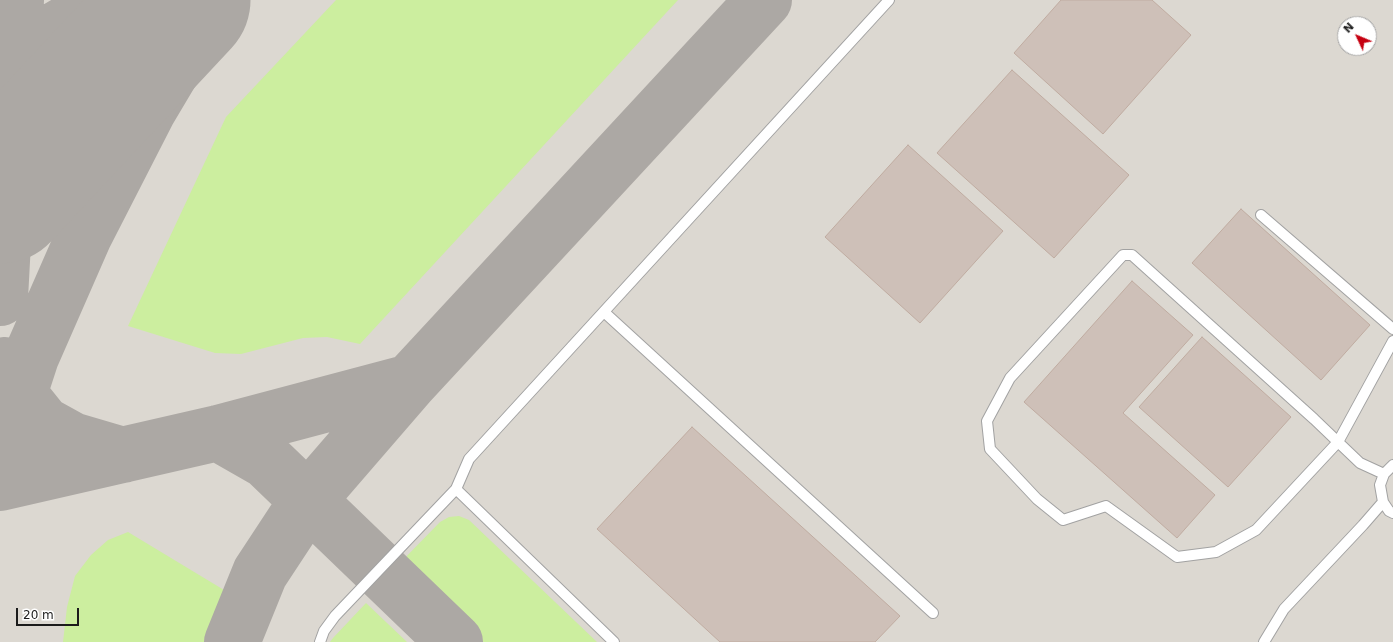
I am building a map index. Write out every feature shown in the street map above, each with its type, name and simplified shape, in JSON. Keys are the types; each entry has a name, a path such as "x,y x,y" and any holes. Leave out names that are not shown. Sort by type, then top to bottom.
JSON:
{"lane":[{"path":"320,642 324,631 335,616 456,490 469,459 889,0"},
{"path":"1261,215 1393,329"},
{"path":"1384,474 1360,463 1338,442 1314,419 1132,255 1123,255 1010,378 987,421 990,448 1037,499 1063,520 1106,506 1177,557 1216,552 1256,530 1338,442 1393,341"},
{"path":"604,312 933,613"},
{"path":"1393,465 1384,474 1380,485 1383,502 1393,513"},
{"path":"456,490 614,642"},
{"path":"1264,642 1284,609 1383,502"}],"shaded area":[{"path":"0,0 1393,0 1393,642 0,642"}],"green space":[{"path":"336,0 678,0 360,344 327,337 303,338 241,354 215,353 128,326 226,117"},
{"path":"459,516 469,520 597,642 474,642 397,566 440,522 449,517"},
{"path":"128,532 229,593 211,642 63,642 67,607 75,576 91,555 108,540"},
{"path":"366,603 407,642 330,642"}],"building":[{"path":"1061,0 1152,0 1191,35 1103,134 1014,53"},
{"path":"1012,70 1129,175 1054,258 937,153"},
{"path":"908,145 1003,231 920,323 825,237"},
{"path":"1241,209 1370,325 1321,380 1192,263"},
{"path":"1132,281 1193,335 1123,413 1215,495 1177,538 1024,402"},
{"path":"1202,337 1291,417 1228,487 1139,407"},
{"path":"692,427 900,616 875,642 720,642 597,529"}],"taxiway":[{"path":"0,298 16,0"},
{"path":"0,59 14,54 107,0"},
{"path":"0,452 31,357 84,236 148,111 214,0"},
{"path":"0,483 218,433 410,382 764,0"},
{"path":"5,365 19,394 43,424 72,440 123,455"},
{"path":"232,642 260,573 308,500 410,382"},
{"path":"218,433 267,461 455,642"}],"runway":[{"path":"0,193 180,0"}]}
